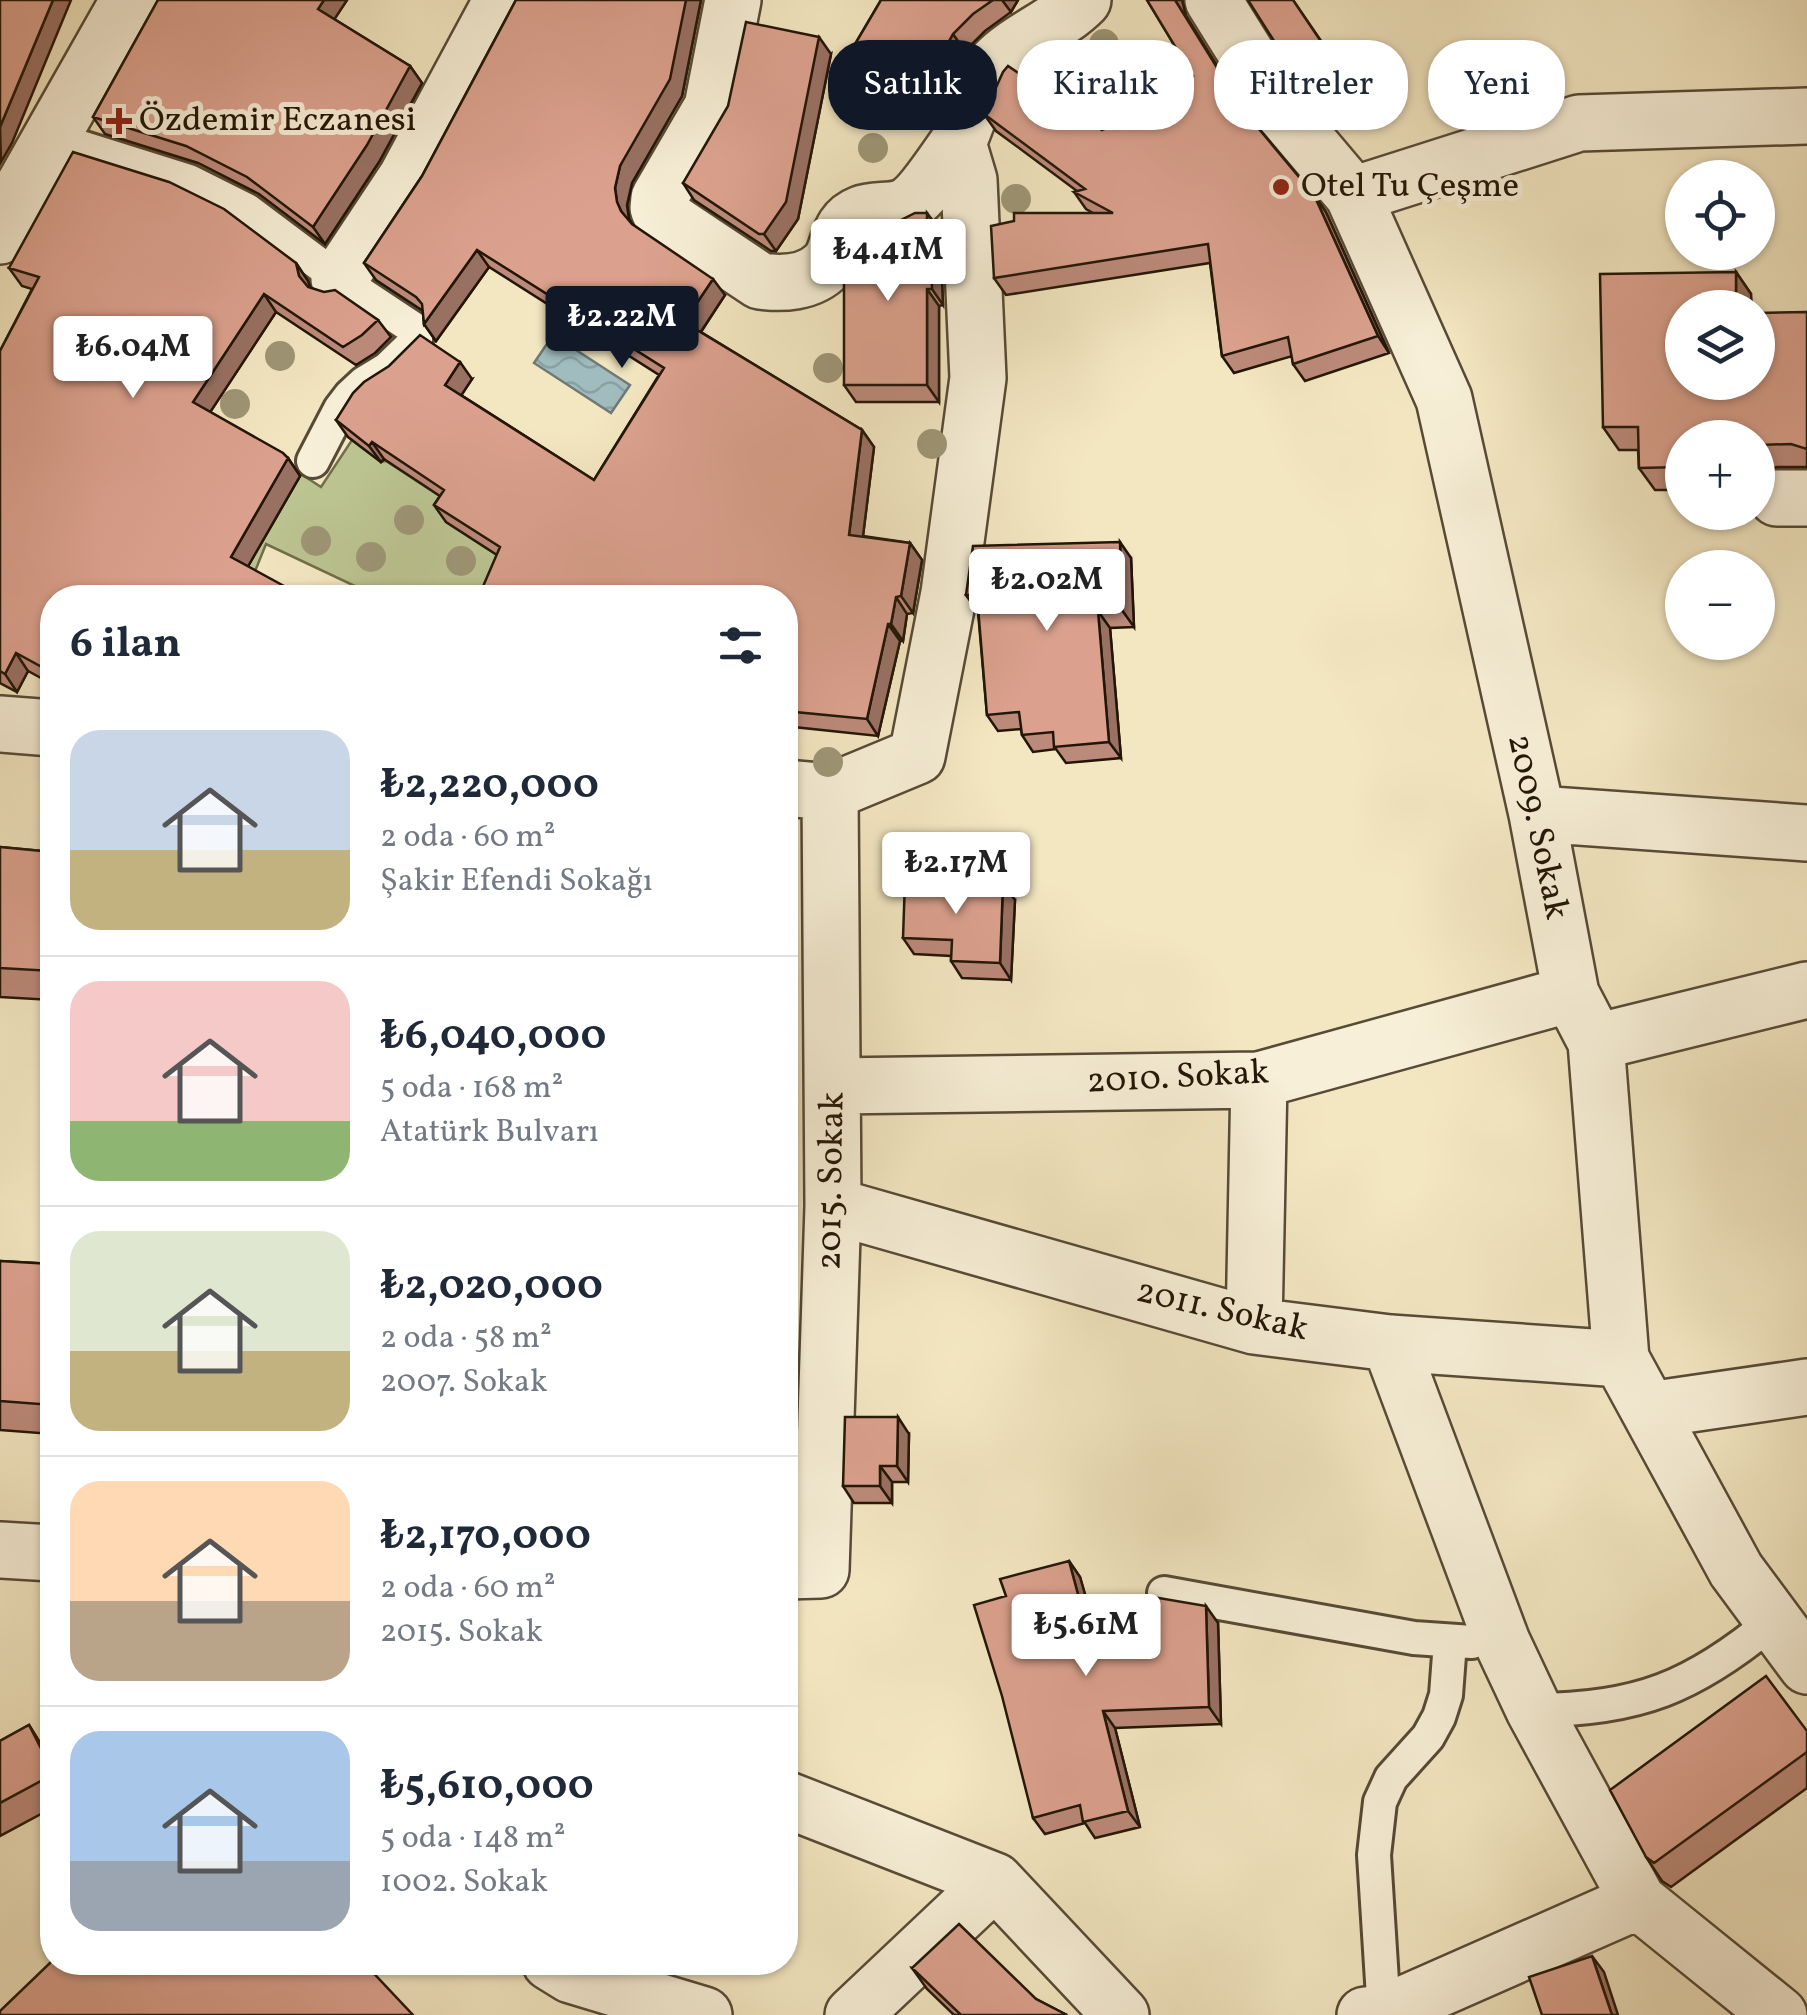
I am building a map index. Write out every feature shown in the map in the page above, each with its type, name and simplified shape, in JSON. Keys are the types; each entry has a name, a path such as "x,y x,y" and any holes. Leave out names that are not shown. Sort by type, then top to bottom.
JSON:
{"street":[{"path":"0,236 11,208 130,0"},
{"path":"339,279 406,178 502,0"},
{"path":"734,0 712,107 658,198 658,208 661,215 760,281 777,284 802,280 828,264 842,230 861,214 907,206 958,144 990,67 1084,0"},
{"name":"2009. Sokak","path":"1213,0 1282,110 1353,195 1444,399 1536,814 1571,994 1596,1042 1621,1358 1736,1570 1807,1666"},
{"path":"1353,195 1578,123 1807,116"},
{"path":"808,790 917,756 949,593 978,378 969,180 958,144"},
{"path":"0,724 40,727"},
{"name":"2015. Sokak","path":"803,1570 833,1206 834,1086 808,790"},
{"path":"1536,814 1807,833"},
{"path":"1596,1042 1807,990"},
{"name":"2010. Sokak","path":"834,1086 1259,1080 1571,994"},
{"path":"1254,1326 1259,1080"},
{"name":"2011. Sokak","path":"833,1206 1254,1326 1390,1343 1621,1358"},
{"path":"1390,1343 1476,1642 1534,1710 1638,1901 1779,2015"},
{"path":"1649,1410 1807,1387"},
{"path":"0,1550 40,1552"},
{"path":"798,1804 995,1880 1121,2015"},
{"path":"854,2015 995,1880"},
{"path":"1374,2014 1638,1901"},
{"path":"571,1975 704,2015"}],"lane":[{"path":"52,138 190,181 247,210 416,330 418,338 387,369 350,396 313,460"},
{"path":"1164,1594 1414,1638 1476,1642 1428,1736 1391,1778 1380,1802 1374,1856 1374,2014"},
{"path":"1534,1710 1576,1710 1657,1693 1712,1667 1774,1620"}],"green space":[{"path":"352,440 381,462 386,461 595,585 353,585 266,544 249,585 238,585 154,458 270,528 301,474 321,487"}],"water":[{"path":"553,335 630,385 611,413 534,363"}],"building":[{"path":"0,0 53,0 0,127"},
{"path":"158,0 324,0 318,9 410,66 367,145 313,227 247,177 186,146 93,117"},
{"path":"516,0 686,0 670,79 620,166 615,188 617,202 632,224 713,279 684,322 862,430 849,535 910,543 901,596 896,597 888,624 867,719 798,712 798,585 484,585 500,547 434,505 444,490 372,442 369,446 336,420 353,393 389,366 420,335 460,362 445,385 594,480 664,368 477,250 424,324 422,304 416,297 364,263 422,176"},
{"path":"881,0 993,0 973,14 950,40 857,40"},
{"path":"1147,0 1175,0 1214,63 1214,130 1260,130 1314,195 1378,336 1293,364 1288,337 1222,356 1208,244 994,278 991,226 1014,221 1014,213 1113,213 1074,192 1085,189 997,124 997,85 1003,72 1008,66 1017,72 1017,130 1194,130 1194,40 1171,40"},
{"path":"1248,0 1293,0 1320,40 1273,40"},
{"path":"746,22 819,37 786,202 764,234 683,183 728,106"},
{"path":"73,152 169,182 224,209 296,263 299,276 308,287 324,292 335,290 378,320 343,347 264,294 193,402 288,458 231,557 282,585 40,585 40,666 16,653 5,674 0,671 0,351 39,277 9,268"},
{"path":"915,213 927,213 927,239 930,238 932,289 927,289 927,385 844,385 844,262 859,229 897,222"},
{"path":"1736,272 1736,290 1665,290 1665,400 1775,400 1775,313 1807,312 1807,449 1775,444 1775,420 1665,420 1665,467 1639,468 1638,427 1603,427 1600,274"},
{"path":"1120,542 1122,610 1098,611 1109,742 1054,747 1053,732 1022,735 1019,712 987,715 977,595 966,595 973,546"},
{"path":"0,847 40,851 40,970 0,968"},
{"path":"905,880 1003,884 1000,963 951,961 952,940 903,938"},
{"path":"0,1261 40,1263 40,1404 0,1401"},
{"path":"845,1417 898,1417 897,1466 880,1466 880,1486 843,1486"},
{"path":"1069,1561 1079,1598 1147,1596 1206,1606 1209,1707 1103,1711 1128,1811 1083,1822 1080,1805 1033,1818 974,1605 1006,1596 1000,1579"},
{"path":"1766,1676 1807,1731 1807,1752 1654,1863 1646,1857 1610,1790"},
{"path":"29,1725 40,1747 40,1781 0,1803 0,1741"},
{"path":"959,1924 1036,1999 1067,2015 961,2015 912,1968"},
{"path":"1592,1956 1612,2015 1542,2015 1529,1977"},
{"path":"40,1973 375,1975 413,2015 0,2015"}],"place":[{"name":"Özdemir Eczanesi","path":"119,121"},
{"name":"Otel Tu Çeşme","path":"1281,187"}]}
